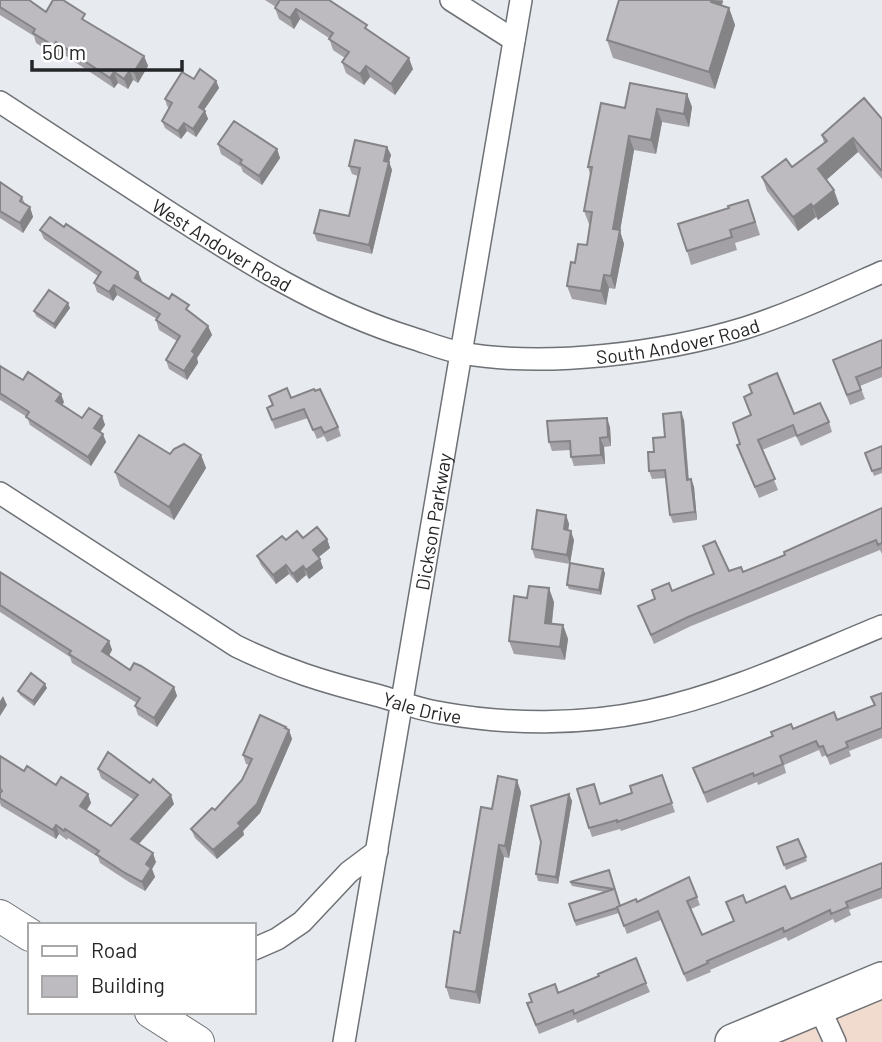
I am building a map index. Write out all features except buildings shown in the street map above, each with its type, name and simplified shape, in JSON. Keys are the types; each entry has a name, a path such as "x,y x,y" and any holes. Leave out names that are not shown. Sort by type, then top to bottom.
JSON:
{"main road":[{"path":"0,916 28,934"},
{"path":"733,1042 882,980"},
{"path":"154,1014 198,1042"}],"street":[{"path":"451,0 514,40"},
{"name":"Dickson Parkway","path":"344,1042 521,0"},
{"name":"West Andover Road","path":"0,102 246,262 369,324 461,353"},
{"name":"South Andover Road","path":"461,353 501,358 571,358 673,345 744,328 882,272"},
{"name":"Yale Drive","path":"0,493 236,646 271,664 309,678 439,713 493,720 574,720 647,711 734,685 882,626"},
{"path":"256,948 277,939 302,922 349,872 377,851"},
{"path":"819,1007 835,1042"}],"shaded area":[{"path":"882,989 882,1042 748,1042"}]}
